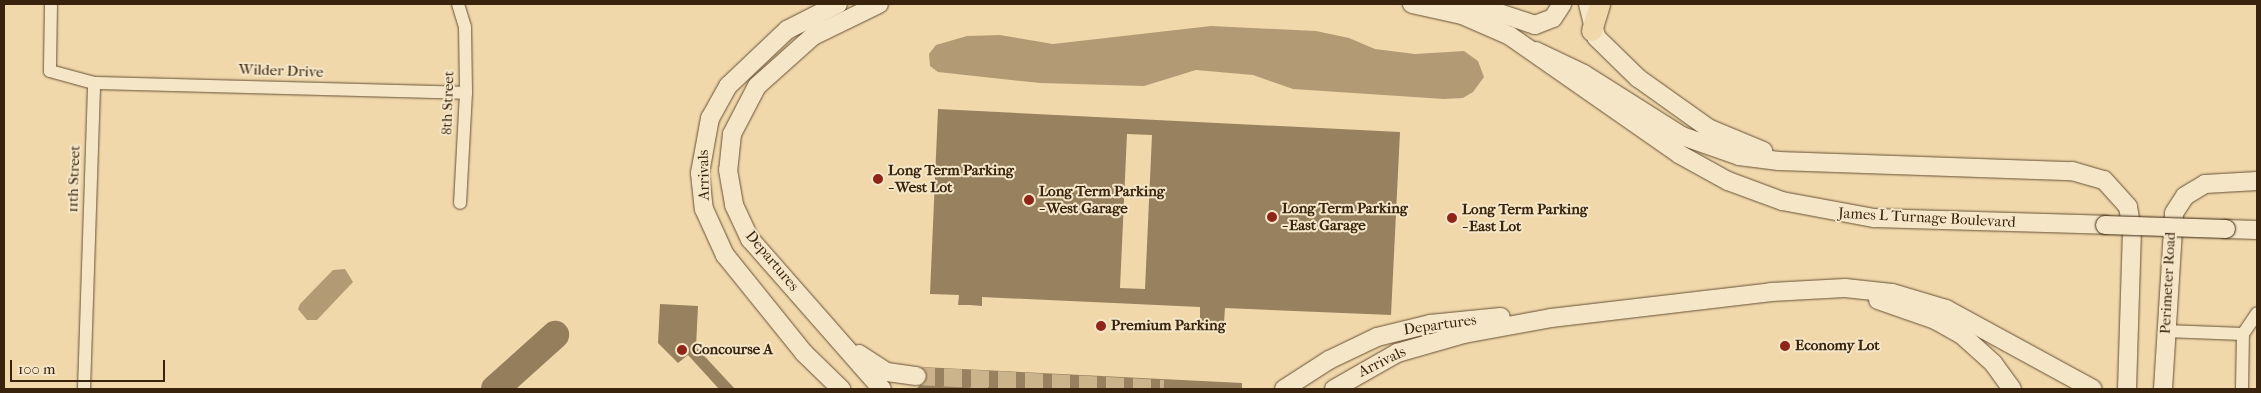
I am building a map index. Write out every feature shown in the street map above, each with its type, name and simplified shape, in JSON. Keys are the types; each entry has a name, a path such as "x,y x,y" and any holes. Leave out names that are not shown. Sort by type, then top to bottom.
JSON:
{"main road":[{"path":"1592,31 1600,4"}],"street":[{"path":"51,4 50,71 94,83"},
{"name":"8th Street","path":"458,4 465,27 466,93 460,203"},
{"name":"Arrivals","path":"838,4 779,36 728,86 710,118 700,173 704,209 725,256 804,353 841,389"},
{"name":"Departures","path":"879,4 828,27 784,59 746,101 732,134 730,187 741,223 760,251 841,340 882,389"},
{"path":"1412,4 1475,5 1534,25 1553,18 1562,4"},
{"name":"James L Turnage Boulevard","path":"1412,4 1479,21 1536,51 1679,154 1728,181 1782,201 1865,217 2257,230"},
{"path":"1588,4 1592,31 1638,78 1708,128 1753,148 1814,162"},
{"path":"1536,51 1584,74 1656,122 1704,146 1760,160 2081,172 2110,184 2128,207 2132,230 2127,389"},
{"name":"Wilder Drive","path":"94,83 466,93"},
{"name":"11th Street","path":"84,389 94,83"},
{"name":"Perimeter Road","path":"2163,389 2171,224 2180,202 2191,191 2211,182 2257,181"},
{"path":"1551,318 1771,292 1845,288 1892,293 1946,309 2093,389"},
{"path":"1845,288 1954,329 1986,355 2012,389"},
{"path":"2242,389 2243,334 2257,312"},
{"name":"Departures","path":"1284,389 1316,368 1358,345 1411,327 1508,317 1551,318"},
{"name":"Arrivals","path":"1334,389 1375,364 1429,342 1551,318"},
{"path":"2165,331 2243,334"},
{"name":"Departures","path":"841,340 880,369 917,376"}],"shaded area":[{"path":"1211,26 1316,31 1349,38 1375,49 1415,54 1464,51 1478,61 1484,77 1473,92 1463,98 1444,99 1293,89 1253,75 1196,70 1144,86 1040,83 938,72 930,66 929,54 936,45 967,36 1000,35 1053,44"},
{"path":"345,269 353,282 317,320 307,320 298,309 300,304 333,270"}],"building":[{"path":"938,109 1400,132 1391,315 1225,308 1224,323 1200,322 1200,307 982,297 982,306 958,305 959,295 930,294","holes":["1127,134 1152,135 1145,289 1120,288"]},
{"name":"Concourse A","path":"660,304 698,306 696,347 735,389 719,389 688,355 678,363 658,343"},
{"path":"922,367 1242,383 1242,389 916,389 927,378"}],"taxiway":[{"path":"495,389 555,335"}],"tunnel":[{"path":"917,376 1164,389"}],"place":[{"name":"Long Term Parking - West Lot","path":"878,179"},
{"name":"Long Term Parking - West Garage","path":"1029,200"},
{"name":"Long Term Parking - East Garage","path":"1272,217"},
{"name":"Long Term Parking - East Lot","path":"1452,218"},
{"name":"Premium Parking","path":"1101,326"},
{"name":"Economy Lot","path":"1785,346"},
{"name":"Concourse A","path":"682,350"}]}
